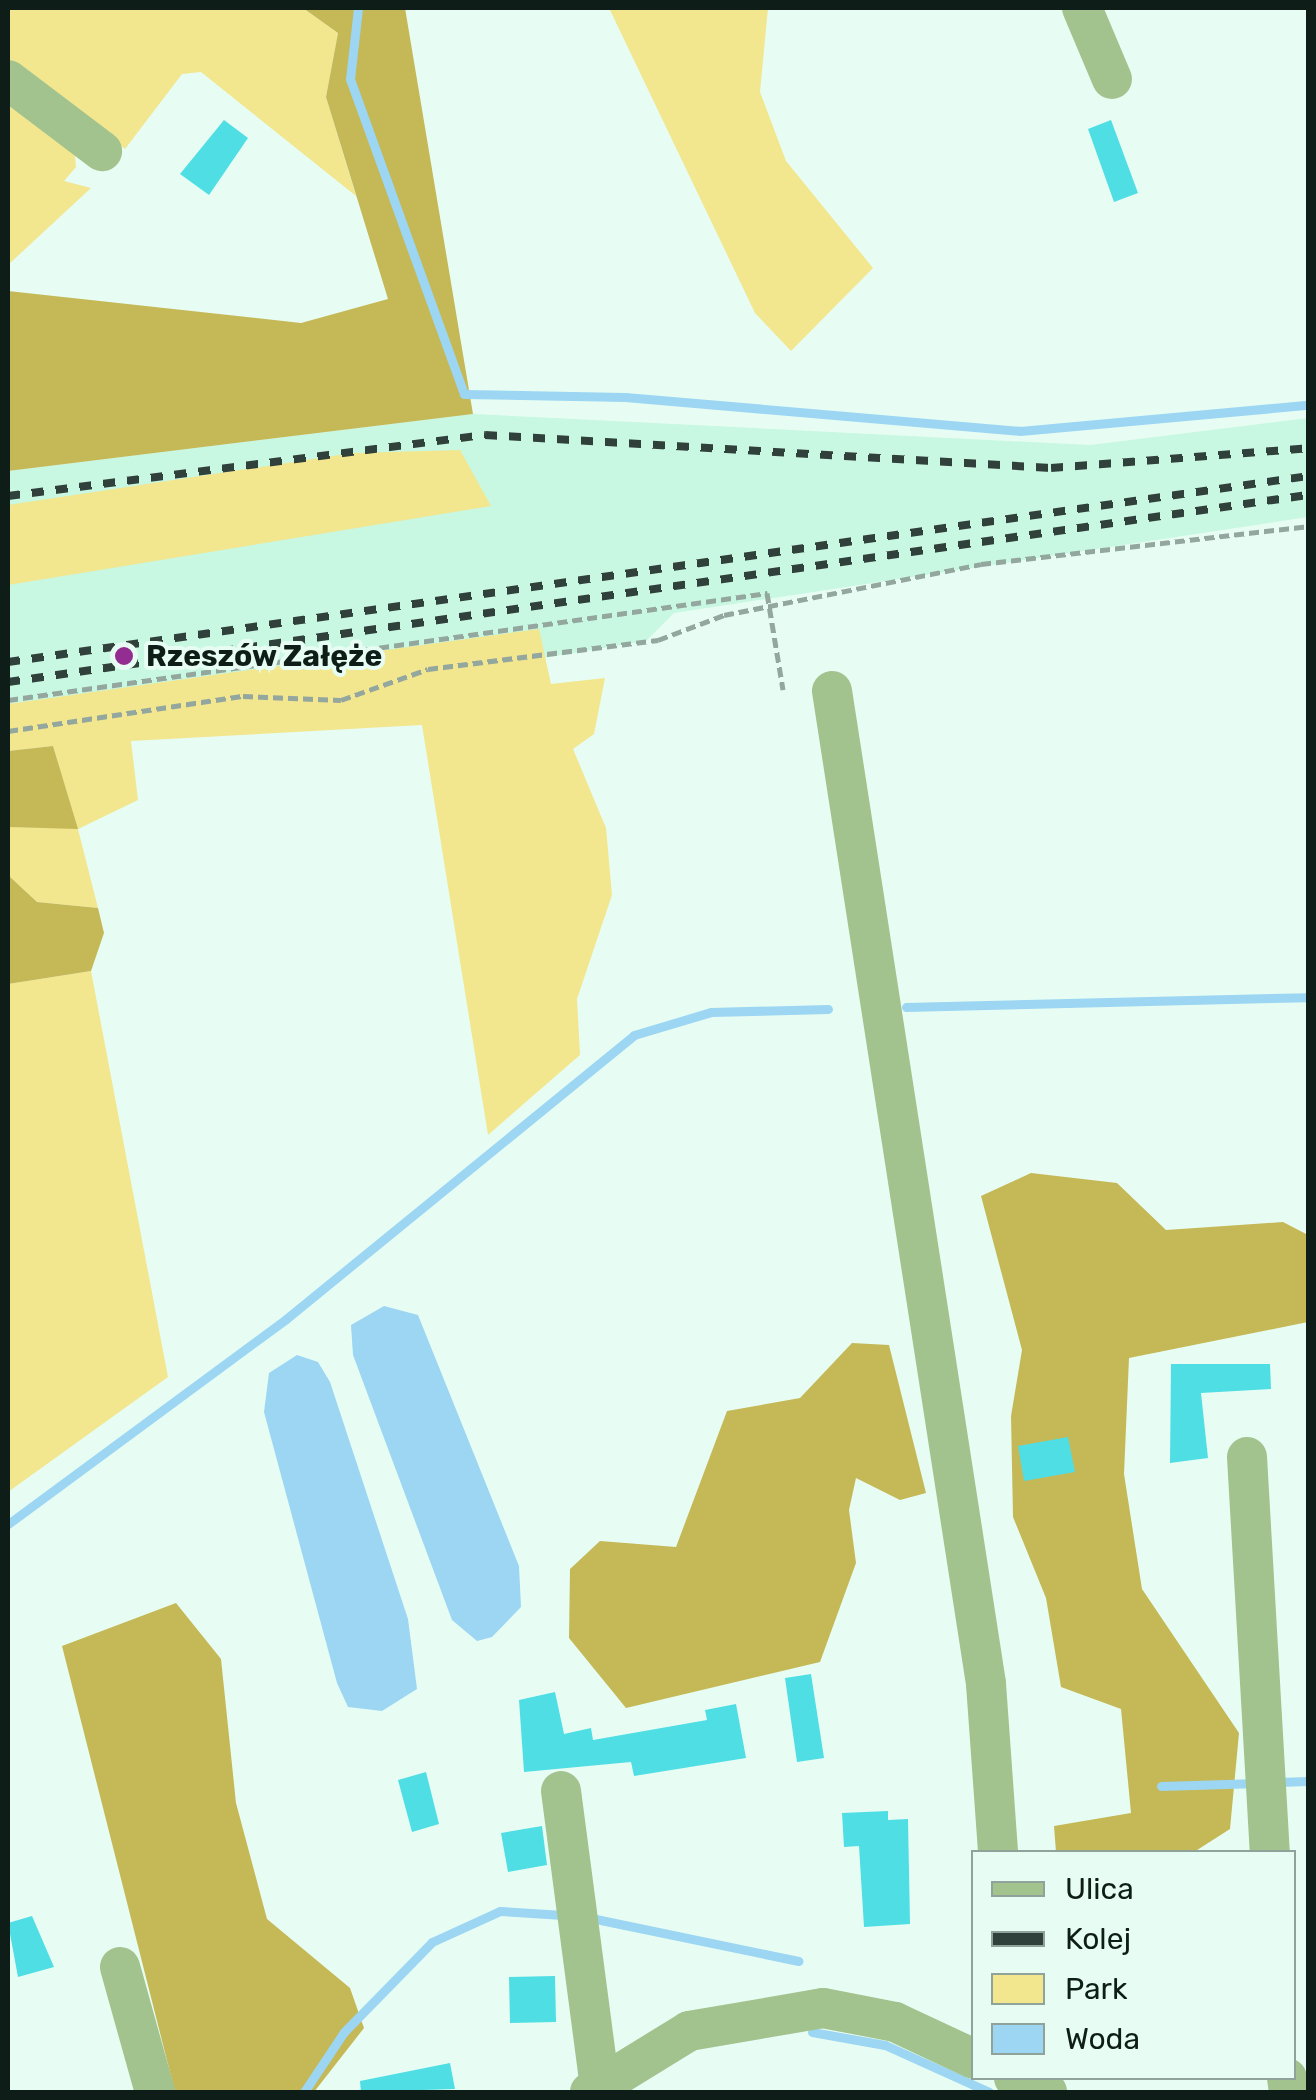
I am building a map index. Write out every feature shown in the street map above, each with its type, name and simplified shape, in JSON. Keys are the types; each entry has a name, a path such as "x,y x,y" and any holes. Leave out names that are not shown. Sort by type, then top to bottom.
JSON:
{"street":[{"path":"1082,8 1112,79"},
{"path":"8,80 102,151"},
{"path":"832,690 986,1684 998,1850"},
{"path":"1247,1457 1270,1850"},
{"path":"561,1791 595,2089 689,2031 824,2008 896,2022 971,2057"},
{"path":"120,1966 155,2092"},
{"path":"1019,2080 1047,2092"}],"path":[{"path":"8,731 242,696 341,700 428,668 658,640 769,606 981,564 1308,526"},
{"path":"8,700 627,609 767,593 782,690"}],"shaded area":[{"path":"303,8 405,8 473,414 8,471 8,291 301,323 388,299 326,97 338,33"},
{"path":"473,414 1090,445 1308,418 1308,517 674,613 646,641 8,746 8,471"},
{"path":"53,746 78,829 8,827 8,751"},
{"path":"8,875 37,902 98,908 104,933 91,971 8,984"},
{"path":"1031,1173 1117,1183 1166,1230 1283,1222 1308,1235 1308,1322 1129,1358 1124,1474 1142,1589 1239,1733 1230,1829 1197,1850 1056,1850 1054,1826 1131,1813 1121,1709 1061,1687 1046,1598 1013,1517 1011,1416 1022,1350 981,1196"},
{"path":"852,1343 889,1345 926,1493 900,1500 856,1478 849,1510 856,1563 820,1662 626,1708 569,1638 570,1569 600,1541 676,1547 727,1411 800,1398"},
{"path":"176,1603 221,1659 236,1803 267,1919 350,1988 364,2028 314,2092 175,2092 62,1646"}],"green space":[{"path":"8,8 303,8 338,33 326,97 356,196 201,72 182,74 125,149 8,58"},
{"path":"609,8 768,8 760,92 786,161 873,268 791,351 755,313"},
{"path":"8,94 74,146 76,167 64,181 91,188 8,265"},
{"path":"460,450 491,506 8,585 8,505 353,453"},
{"path":"539,629 551,684 605,678 594,734 573,749 606,828 612,895 577,999 580,1055 488,1135 422,725 131,741 138,800 78,829 98,908 37,902 8,875 8,827 77,828 53,746 8,751 8,704 327,659 329,669 366,664 365,653"},
{"path":"91,971 168,1377 8,1492 8,984"}],"water":[{"path":"384,1306 418,1315 519,1566 521,1607 492,1637 477,1641 452,1620 353,1355 351,1325"},
{"path":"297,1355 318,1362 330,1382 408,1619 417,1689 382,1711 348,1707 337,1683 264,1412 269,1373"}],"building":[{"path":"224,120 248,138 209,195 180,174"},
{"path":"1111,120 1138,193 1114,202 1088,129"},
{"path":"1171,1364 1270,1364 1271,1389 1201,1393 1208,1458 1170,1463"},
{"path":"1068,1437 1075,1472 1024,1481 1018,1446"},
{"path":"811,1674 824,1758 797,1762 785,1678"},
{"path":"555,1692 564,1734 591,1728 593,1740 707,1720 705,1710 736,1704 746,1758 634,1776 631,1762 524,1772 519,1700"},
{"path":"426,1772 439,1824 412,1832 398,1780"},
{"path":"888,1811 888,1820 908,1819 910,1924 864,1927 859,1846 844,1847 842,1813"},
{"path":"542,1826 547,1865 508,1872 501,1833"},
{"path":"32,1916 54,1967 18,1977 8,1923"},
{"path":"555,1976 556,2022 510,2023 509,1977"},
{"path":"450,2063 455,2089 361,2092 360,2081"}],"waterway":[{"path":"358,8 350,79 464,394 625,397 1020,431 1308,405"},
{"path":"906,1007 1308,997"},
{"path":"8,1524 286,1319 634,1035 711,1012 828,1009"},
{"path":"1279,1782 1308,1781"},
{"path":"1161,1786 1258,1783"},
{"path":"304,2092 344,2032 432,1942 500,1911 563,1915"},
{"path":"586,1917 799,1961"},
{"path":"812,2032 885,2045 989,2092"}],"railway":[{"path":"8,496 485,435 1051,468 1308,448"},
{"path":"8,662 1308,476"},
{"path":"8,682 1308,495"}],"place":[{"name":"Rzeszów Załęże","path":"124,656"}]}
